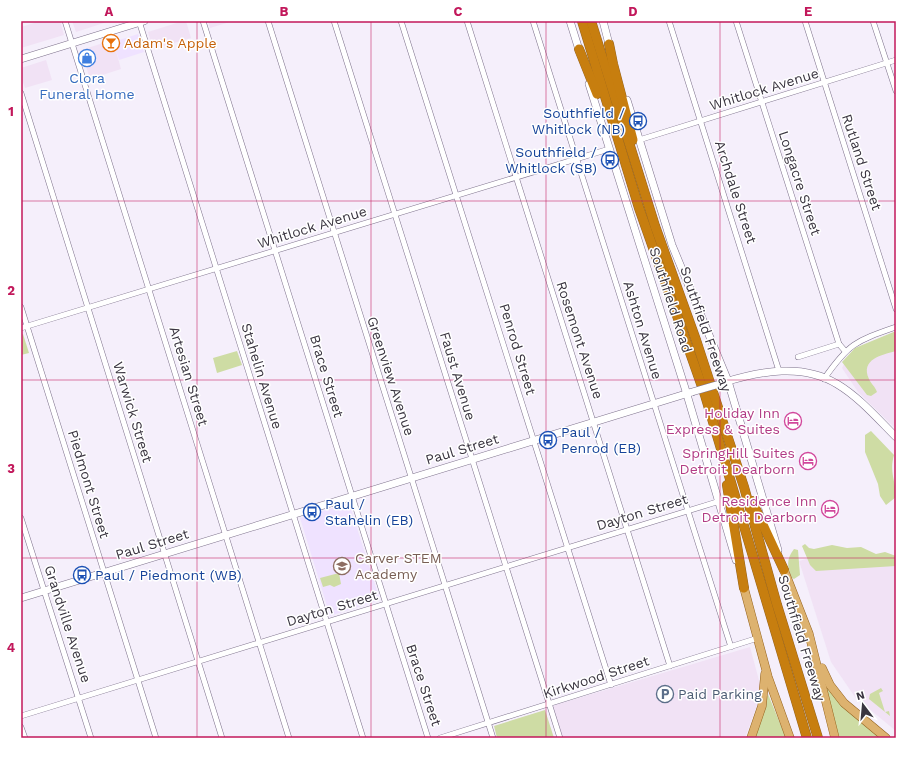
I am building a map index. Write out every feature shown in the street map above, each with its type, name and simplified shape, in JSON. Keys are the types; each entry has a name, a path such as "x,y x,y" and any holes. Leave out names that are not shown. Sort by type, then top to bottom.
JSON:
{"highway":[{"name":"Southfield Freeway","path":"582,21 630,180 705,395 808,738"},
{"name":"Southfield Freeway","path":"591,21 646,196 696,340 744,487 775,598 818,738"},
{"path":"609,44 644,179 646,196"},
{"path":"579,49 630,180"},
{"path":"726,468 727,490 744,588"},
{"path":"744,487 753,502 784,570"}],"main road":[{"path":"21,58 141,21"},
{"name":"Southfield Road","path":"570,21 609,149 689,393 744,588"},
{"name":"Southfield Road","path":"603,21 672,245 726,382 784,570"},
{"name":"Paul Street","path":"21,598 756,373 779,371 802,373 837,384 855,398 896,437"},
{"path":"784,570 820,664 836,694 844,703 886,738"},
{"path":"744,588 764,659 790,738"},
{"path":"808,634 835,738"},
{"path":"751,738 764,697 764,659"}],"street":[{"name":"Artesian Street","path":"66,21 289,738"},
{"name":"Stahelin Avenue","path":"141,21 363,738"},
{"name":"Brace Street","path":"203,21 428,738"},
{"name":"Greenview Avenue","path":"268,21 333,233 493,738"},
{"name":"Faust Avenue","path":"334,21 560,738"},
{"name":"Penrod Street","path":"401,21 611,685"},
{"name":"Rosemont Avenue","path":"467,21 670,666"},
{"name":"Ashton Avenue","path":"533,21 730,647"},
{"name":"Archdale Street","path":"669,21 779,371"},
{"name":"Longacre Street","path":"736,21 839,344 845,351"},
{"name":"Rutland Street","path":"805,21 896,310"},
{"path":"873,21 896,91"},
{"name":"Whitlock Avenue","path":"639,140 896,60"},
{"name":"Warwick Street","path":"21,93 222,738"},
{"name":"Whitlock Avenue","path":"21,328 609,149"},
{"name":"Piedmont Street","path":"21,307 156,738"},
{"path":"824,379 845,351 860,340 896,328"},
{"path":"798,357 839,344"},
{"name":"Dayton Street","path":"21,716 720,501"},
{"name":"Grandville Avenue","path":"21,518 91,738"},
{"name":"Kirkwood Street","path":"440,738 758,638"},
{"path":"21,727 25,738"}],"shaded area":[{"path":"40,21 60,21 64,35 21,48 21,27"},
{"path":"72,21 110,21 76,32"},
{"path":"186,21 191,38 153,49 148,32"},
{"path":"208,21 233,21 210,28"},
{"path":"138,34 144,52 119,60 113,42"},
{"path":"113,40 121,69 90,79 81,50"},
{"path":"46,60 52,80 25,88 21,77 21,68"},
{"path":"896,336 896,429 858,392 842,368 847,358"},
{"name":"Carver STEM Academy","path":"349,503 380,600 330,616 300,518"},
{"path":"810,558 896,561 896,731 855,697 831,662 799,561"},
{"path":"750,647 760,684 759,700 745,738 563,738 553,707 555,705"}],"green space":[{"path":"896,331 896,351 879,356 870,362 867,367 869,379 877,392 871,396 867,395 842,362 855,348"},
{"path":"23,334 29,353 21,355 21,335"},
{"path":"237,351 242,365 217,373 213,358"},
{"path":"871,431 894,455 892,472 896,497 886,505 880,496 878,484 865,452 865,435"},
{"path":"805,544 809,548 814,549 832,545 847,548 861,547 876,554 885,552 896,556 896,566 816,571 810,565 802,546"},
{"path":"794,549 798,550 800,575 794,579 790,574 788,563"},
{"path":"339,573 341,584 334,587 330,585 323,587 320,578"},
{"path":"824,681 885,738 839,738"},
{"path":"881,688 883,691 879,693 885,712 869,699 870,694"},
{"path":"768,694 786,738 754,738"},
{"path":"545,710 554,738 497,738 494,726"},
{"path":"889,711 890,716 885,712"}],"place":[{"name":"Adam's Apple","path":"111,43"},
{"name":"Clora Funeral Home","path":"87,58"},
{"name":"Southfield / Whitlock (NB)","path":"638,121"},
{"name":"Southfield / Whitlock (SB)","path":"610,160"},
{"name":"Holiday Inn Express & Suites","path":"793,421"},
{"name":"Paul / Penrod (EB)","path":"548,440"},
{"name":"SpringHill Suites Detroit Dearborn","path":"808,461"},
{"name":"Residence Inn Detroit Dearborn","path":"830,509"},
{"name":"Paul / Stahelin (EB)","path":"312,512"},
{"name":"Carver STEM Academy","path":"342,566"},
{"name":"Paul / Piedmont (WB)","path":"82,575"},
{"name":"Paid Parking","path":"665,694"}]}
